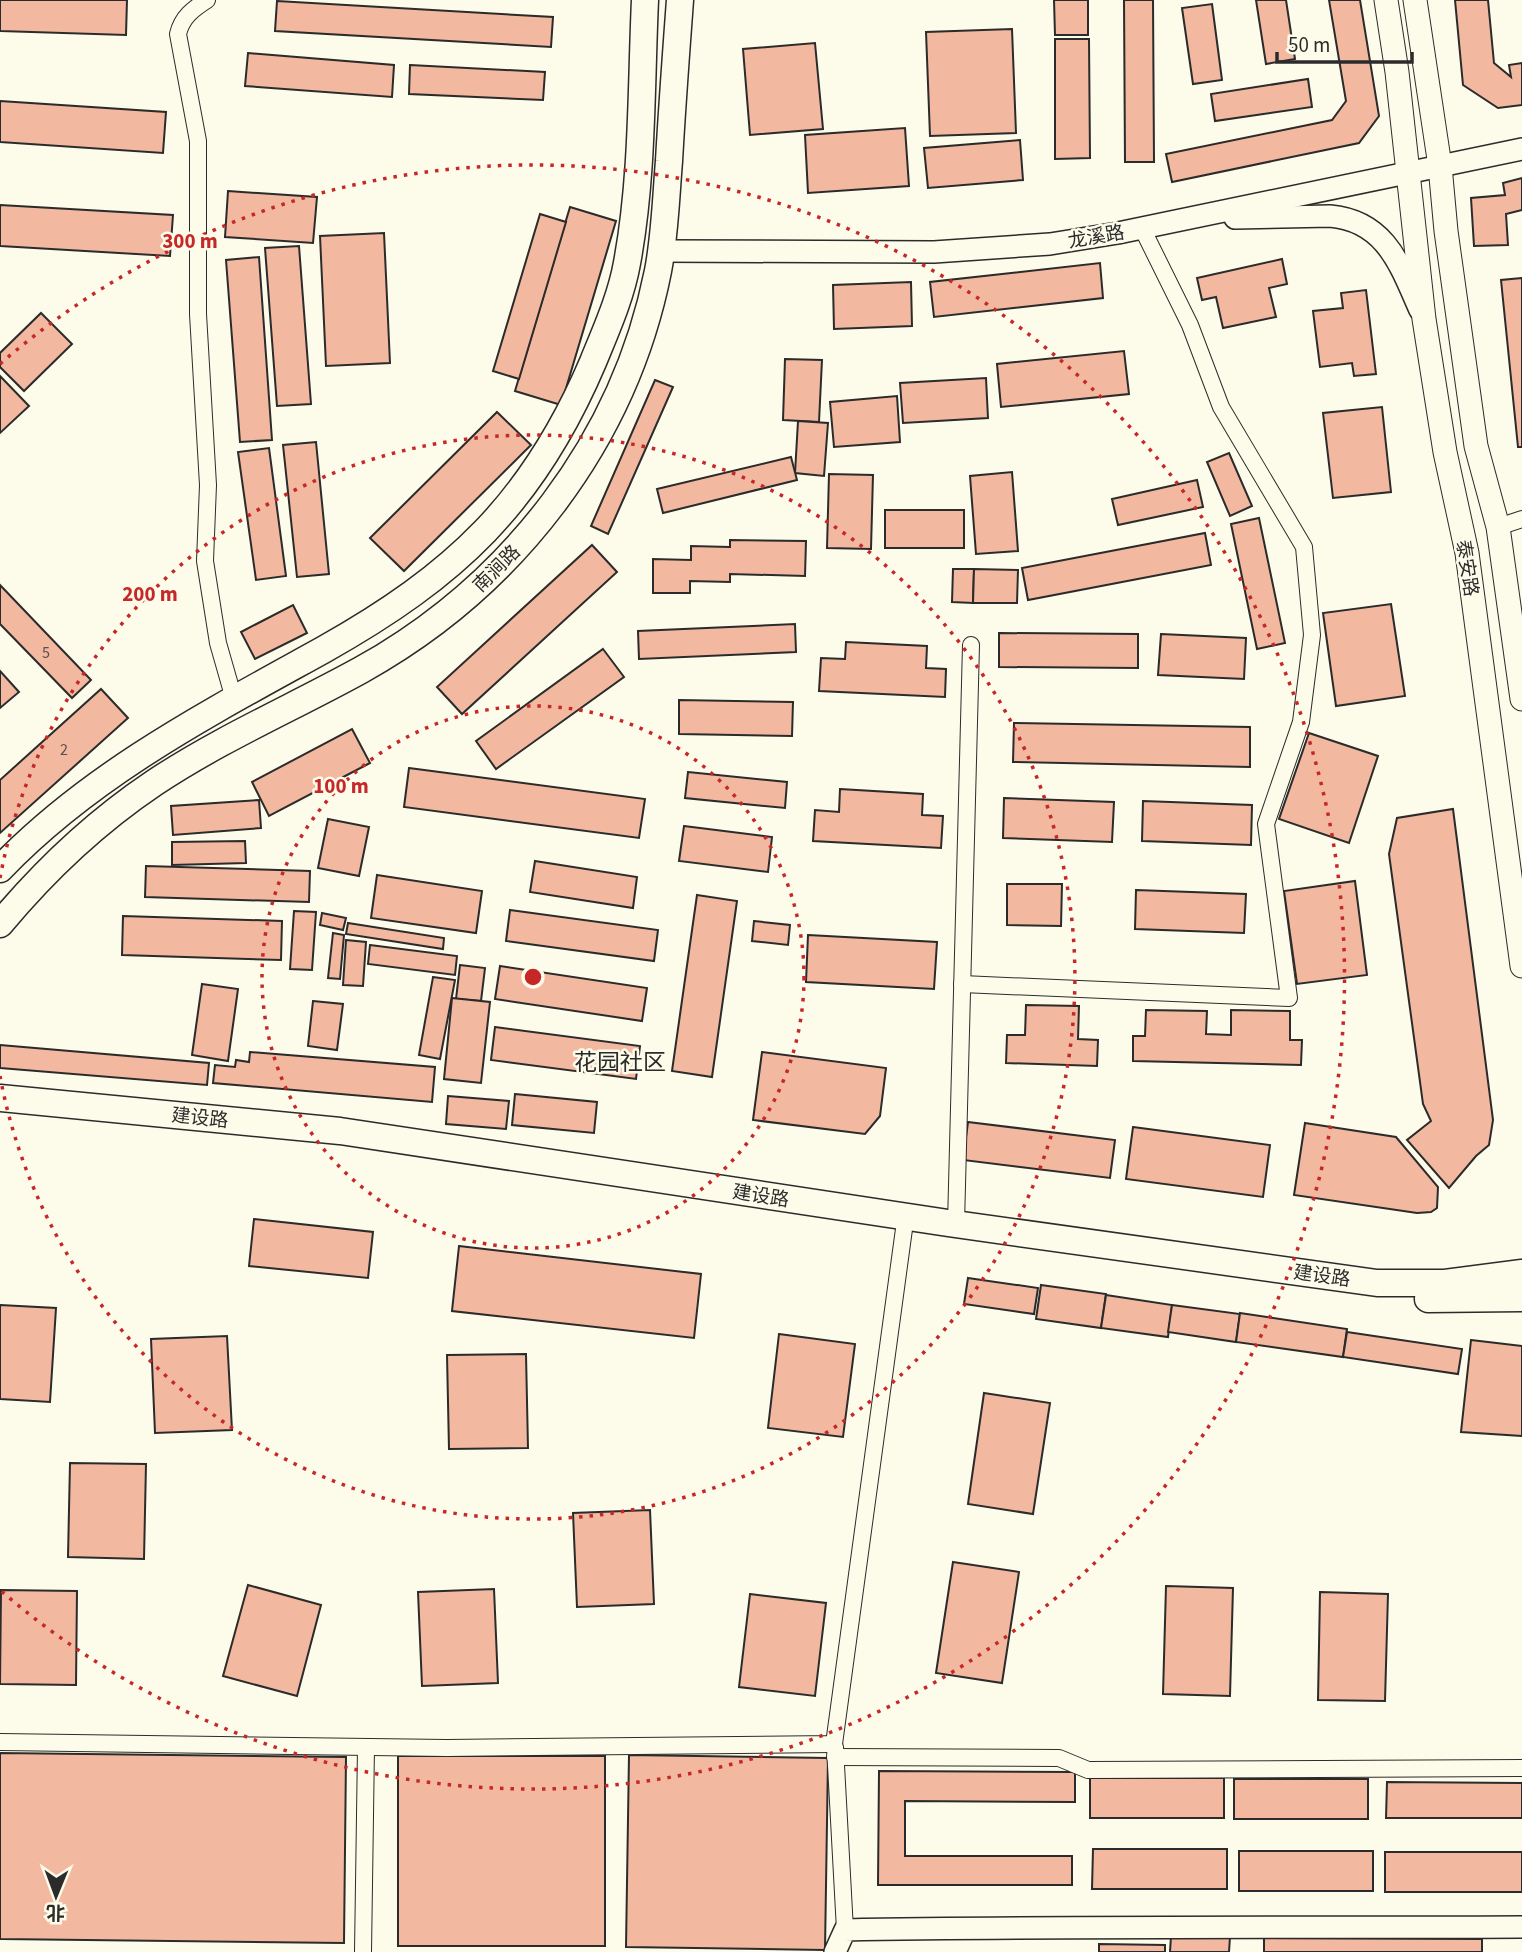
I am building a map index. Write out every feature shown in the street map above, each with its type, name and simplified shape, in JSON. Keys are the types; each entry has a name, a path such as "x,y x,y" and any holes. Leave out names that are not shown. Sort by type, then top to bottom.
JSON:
{"main road":[{"name":"南涧路","path":"0,870 47,825 116,772 234,699 353,633 405,600 455,561 502,513 536,471 561,432 579,394 613,313 622,282 629,250 636,180 645,0"},
{"name":"南涧路","path":"0,924 69,850 125,803 158,780 248,728 360,670 417,635 476,589 537,526 562,494 585,459 621,388 646,320 662,251 680,0"},
{"name":"泰安路","path":"1386,0 1397,72 1424,319 1445,452 1467,553 1522,966"},
{"name":"泰安路","path":"1415,0 1440,166 1446,231 1476,446 1499,527 1522,699"},
{"path":"629,250 662,251"},
{"path":"234,699 248,728"},
{"name":"建设路","path":"0,1098 340,1131 956,1224 1377,1283 1445,1283 1522,1273"},
{"name":"建设路","path":"0,1114 346,1147 1384,1299 1522,1298"}],"street":[{"path":"207,0 184,19 178,34 198,141 198,314 208,485 205,561 218,643 234,699"},
{"name":"龙溪路","path":"662,251 976,250 1072,241 1522,149"},
{"path":"1191,218 1322,215 1357,222 1377,234 1388,246 1424,319"},
{"path":"962,984 1289,998 1266,824 1301,722 1312,635 1304,547 1221,407 1190,325 1142,228"},
{"path":"1499,527 1522,519"},
{"path":"956,1224 971,645"},
{"path":"835,1952 845,1930 835,1747 904,1229"},
{"path":"0,1742 366,1747 835,1747 1059,1758 1088,1770 1522,1768"},
{"path":"363,1952 366,1747"},
{"path":"845,1930 1079,1926 1522,1927"}],"building":[{"path":"0,0 127,0 126,35 0,31"},
{"path":"1054,0 1088,0 1088,35 1055,35"},
{"path":"1124,0 1153,0 1154,162 1125,162"},
{"path":"1256,0 1286,0 1295,59 1266,64"},
{"path":"1329,0 1360,0 1379,116 1359,143 1172,182 1166,154 1332,120 1346,101"},
{"path":"1455,0 1488,0 1494,63 1511,77 1509,65 1522,63 1522,105 1498,108 1463,85"},
{"path":"277,1 553,17 551,47 275,31"},
{"path":"1212,4 1222,80 1193,84 1182,8"},
{"path":"1012,29 1016,133 930,136 926,32"},
{"path":"1055,39 1089,39 1090,158 1055,159"},
{"path":"815,43 823,129 750,135 743,49"},
{"path":"248,53 394,65 392,97 245,86"},
{"path":"410,65 545,72 543,100 409,94"},
{"path":"1308,79 1312,107 1215,121 1211,94"},
{"path":"0,101 166,112 163,153 0,142"},
{"path":"905,128 909,186 808,193 805,135"},
{"path":"1020,140 1023,180 928,188 924,148"},
{"path":"1522,178 1522,210 1506,214 1508,245 1474,246 1471,198 1505,195 1503,183"},
{"path":"228,191 317,197 313,243 225,237"},
{"path":"0,205 173,215 170,256 0,246"},
{"path":"570,207 616,221 561,405 515,391"},
{"path":"540,214 566,222 519,379 493,371"},
{"path":"384,233 390,363 326,366 320,236"},
{"path":"299,246 311,404 277,406 265,248"},
{"path":"259,257 272,440 240,442 226,260"},
{"path":"1282,259 1287,284 1269,288 1276,317 1223,328 1216,297 1202,300 1197,278"},
{"path":"1100,263 1103,298 934,317 930,282"},
{"path":"1522,278 1522,447 1518,447 1501,280"},
{"path":"911,282 912,326 834,329 833,285"},
{"path":"1366,290 1376,374 1354,376 1352,363 1320,367 1313,311 1343,308 1341,293"},
{"path":"41,313 72,344 24,391 0,367 0,353"},
{"path":"1124,351 1129,394 1001,407 997,364"},
{"path":"785,359 822,360 819,422 783,420"},
{"path":"0,376 29,406 0,433"},
{"path":"986,378 988,418 903,423 900,383"},
{"path":"655,380 673,387 608,534 591,526"},
{"path":"897,396 900,442 834,447 830,402"},
{"path":"1382,407 1391,492 1333,498 1323,413"},
{"path":"497,412 531,445 404,571 370,538"},
{"path":"798,421 828,423 824,476 795,473"},
{"path":"316,442 329,574 297,577 283,445"},
{"path":"269,448 286,576 256,580 238,452"},
{"path":"1229,453 1252,506 1230,516 1207,462"},
{"path":"791,457 797,480 663,513 657,489"},
{"path":"1012,472 1018,551 976,554 970,476"},
{"path":"829,474 873,475 871,549 827,548"},
{"path":"1197,480 1203,507 1118,525 1112,499"},
{"path":"885,510 964,510 964,548 885,548"},
{"path":"1259,518 1285,643 1257,649 1231,524"},
{"path":"1205,533 1211,565 1028,600 1022,568"},
{"path":"730,540 806,541 805,576 730,574 730,582 690,581 690,593 653,593 653,559 691,560 691,546 730,547"},
{"path":"592,545 617,572 462,714 437,687"},
{"path":"953,569 974,569 973,603 952,602"},
{"path":"974,569 1018,570 1017,603 973,603"},
{"path":"0,585 91,680 72,698 0,624"},
{"path":"1391,604 1405,696 1336,706 1323,613"},
{"path":"293,605 307,633 255,659 241,632"},
{"path":"795,624 796,652 639,659 638,631"},
{"path":"999,633 1138,634 1138,668 999,667"},
{"path":"1161,634 1246,638 1244,679 1158,675"},
{"path":"846,642 927,646 926,668 946,669 945,697 819,691 821,658 845,659"},
{"path":"603,649 624,677 496,769 476,741"},
{"path":"0,671 19,692 0,708"},
{"path":"101,689 128,718 0,833 0,780"},
{"path":"679,700 793,702 792,736 679,734"},
{"path":"1014,723 1250,727 1250,767 1013,762"},
{"path":"352,729 370,763 269,816 252,782"},
{"path":"1309,733 1378,756 1349,843 1279,819"},
{"path":"409,768 645,799 639,838 404,807"},
{"path":"688,772 787,782 785,808 685,798"},
{"path":"840,789 923,794 922,815 943,816 941,848 813,841 815,810 839,812"},
{"path":"1004,798 1114,802 1112,842 1003,838"},
{"path":"259,800 261,828 173,835 171,806"},
{"path":"1143,801 1252,805 1251,845 1142,841"},
{"path":"1453,809 1493,1120 1489,1145 1449,1188 1407,1140 1431,1121 1423,1104 1389,854 1397,818"},
{"path":"328,819 369,827 359,876 318,868"},
{"path":"684,826 772,837 768,872 679,861"},
{"path":"245,841 246,863 172,865 172,842"},
{"path":"535,861 637,877 633,908 530,892"},
{"path":"146,866 310,871 309,902 145,897"},
{"path":"377,875 482,891 476,933 371,918"},
{"path":"1355,881 1367,975 1297,984 1284,891"},
{"path":"1007,884 1062,884 1061,926 1007,925"},
{"path":"1136,890 1246,894 1244,933 1135,929"},
{"path":"697,895 737,901 712,1077 672,1071"},
{"path":"510,910 658,930 654,961 506,941"},
{"path":"294,911 316,912 312,970 290,969"},
{"path":"322,913 346,918 343,930 320,925"},
{"path":"123,916 282,921 281,960 122,955"},
{"path":"754,921 790,925 788,945 752,941"},
{"path":"348,923 444,938 443,949 346,934"},
{"path":"333,933 344,935 340,979 328,978"},
{"path":"808,935 937,942 934,989 806,982"},
{"path":"346,940 366,942 363,986 343,985"},
{"path":"370,945 457,956 455,975 368,964"},
{"path":"460,965 485,968 481,1001 456,999"},
{"path":"500,966 647,988 642,1021 495,999"},
{"path":"433,977 455,980 440,1059 419,1055"},
{"path":"202,984 238,989 228,1061 192,1055"},
{"path":"452,998 490,1002 481,1083 444,1079"},
{"path":"313,1001 343,1004 337,1050 308,1046"},
{"path":"1026,1005 1079,1006 1078,1039 1098,1040 1097,1066 1006,1063 1007,1035 1025,1035"},
{"path":"1146,1010 1207,1011 1206,1034 1231,1035 1231,1010 1290,1011 1290,1040 1302,1040 1301,1065 1133,1061 1133,1036 1145,1036"},
{"path":"495,1027 640,1046 636,1079 491,1060"},
{"path":"0,1045 209,1063 207,1085 0,1068"},
{"path":"250,1052 435,1067 432,1102 213,1083 215,1065 235,1067 236,1060 249,1062"},
{"path":"762,1052 886,1068 880,1116 865,1134 753,1120"},
{"path":"515,1094 597,1102 594,1133 512,1125"},
{"path":"448,1096 509,1101 506,1129 446,1124"},
{"path":"968,1122 1115,1140 1110,1178 963,1160"},
{"path":"1305,1123 1396,1137 1438,1187 1437,1208 1431,1212 1417,1213 1294,1195"},
{"path":"1133,1127 1270,1145 1263,1197 1126,1179"},
{"path":"254,1219 373,1232 368,1278 249,1266"},
{"path":"459,1246 701,1274 694,1338 452,1311"},
{"path":"968,1278 1038,1288 1034,1314 964,1304"},
{"path":"1041,1285 1106,1294 1101,1328 1036,1319"},
{"path":"1106,1295 1172,1305 1168,1337 1101,1328"},
{"path":"0,1305 56,1308 50,1402 0,1399"},
{"path":"1172,1305 1240,1314 1236,1342 1168,1332"},
{"path":"1240,1313 1347,1329 1343,1357 1236,1342"},
{"path":"1347,1332 1462,1349 1458,1374 1343,1357"},
{"path":"779,1334 855,1344 843,1437 768,1428"},
{"path":"227,1336 232,1430 155,1433 151,1339"},
{"path":"1471,1340 1522,1346 1522,1436 1461,1432"},
{"path":"526,1354 528,1448 449,1449 447,1355"},
{"path":"984,1393 1050,1403 1033,1514 968,1504"},
{"path":"70,1463 146,1464 144,1559 68,1557"},
{"path":"650,1510 654,1604 577,1607 573,1513"},
{"path":"953,1562 1019,1572 1002,1683 936,1673"},
{"path":"248,1585 321,1605 297,1696 223,1676"},
{"path":"1166,1586 1233,1588 1230,1696 1163,1694"},
{"path":"494,1589 498,1683 422,1686 418,1592"},
{"path":"1,1590 77,1591 76,1685 0,1684"},
{"path":"1320,1592 1388,1594 1385,1701 1318,1700"},
{"path":"750,1594 826,1603 815,1696 739,1687"},
{"path":"0,1753 346,1757 344,1943 0,1939"},
{"path":"629,1755 828,1758 825,1950 626,1947"},
{"path":"398,1756 605,1756 605,1946 398,1946"},
{"path":"879,1771 1075,1772 1075,1802 905,1801 905,1856 1072,1856 1072,1885 878,1885"},
{"path":"1090,1778 1224,1778 1224,1818 1090,1818"},
{"path":"1234,1779 1368,1779 1368,1819 1234,1819"},
{"path":"1387,1782 1522,1783 1522,1818 1386,1818"},
{"path":"1093,1849 1227,1849 1227,1889 1092,1889"},
{"path":"1239,1851 1373,1851 1373,1891 1239,1891"},
{"path":"1385,1852 1522,1852 1522,1892 1385,1892"},
{"path":"1171,1936 1230,1937 1229,1952 1170,1952"},
{"path":"1264,1938 1482,1939 1482,1952 1264,1952"},
{"path":"1099,1944 1165,1945 1165,1952 1099,1952"}],"district":[{"name":"花园社区","path":"620,1062"}]}
